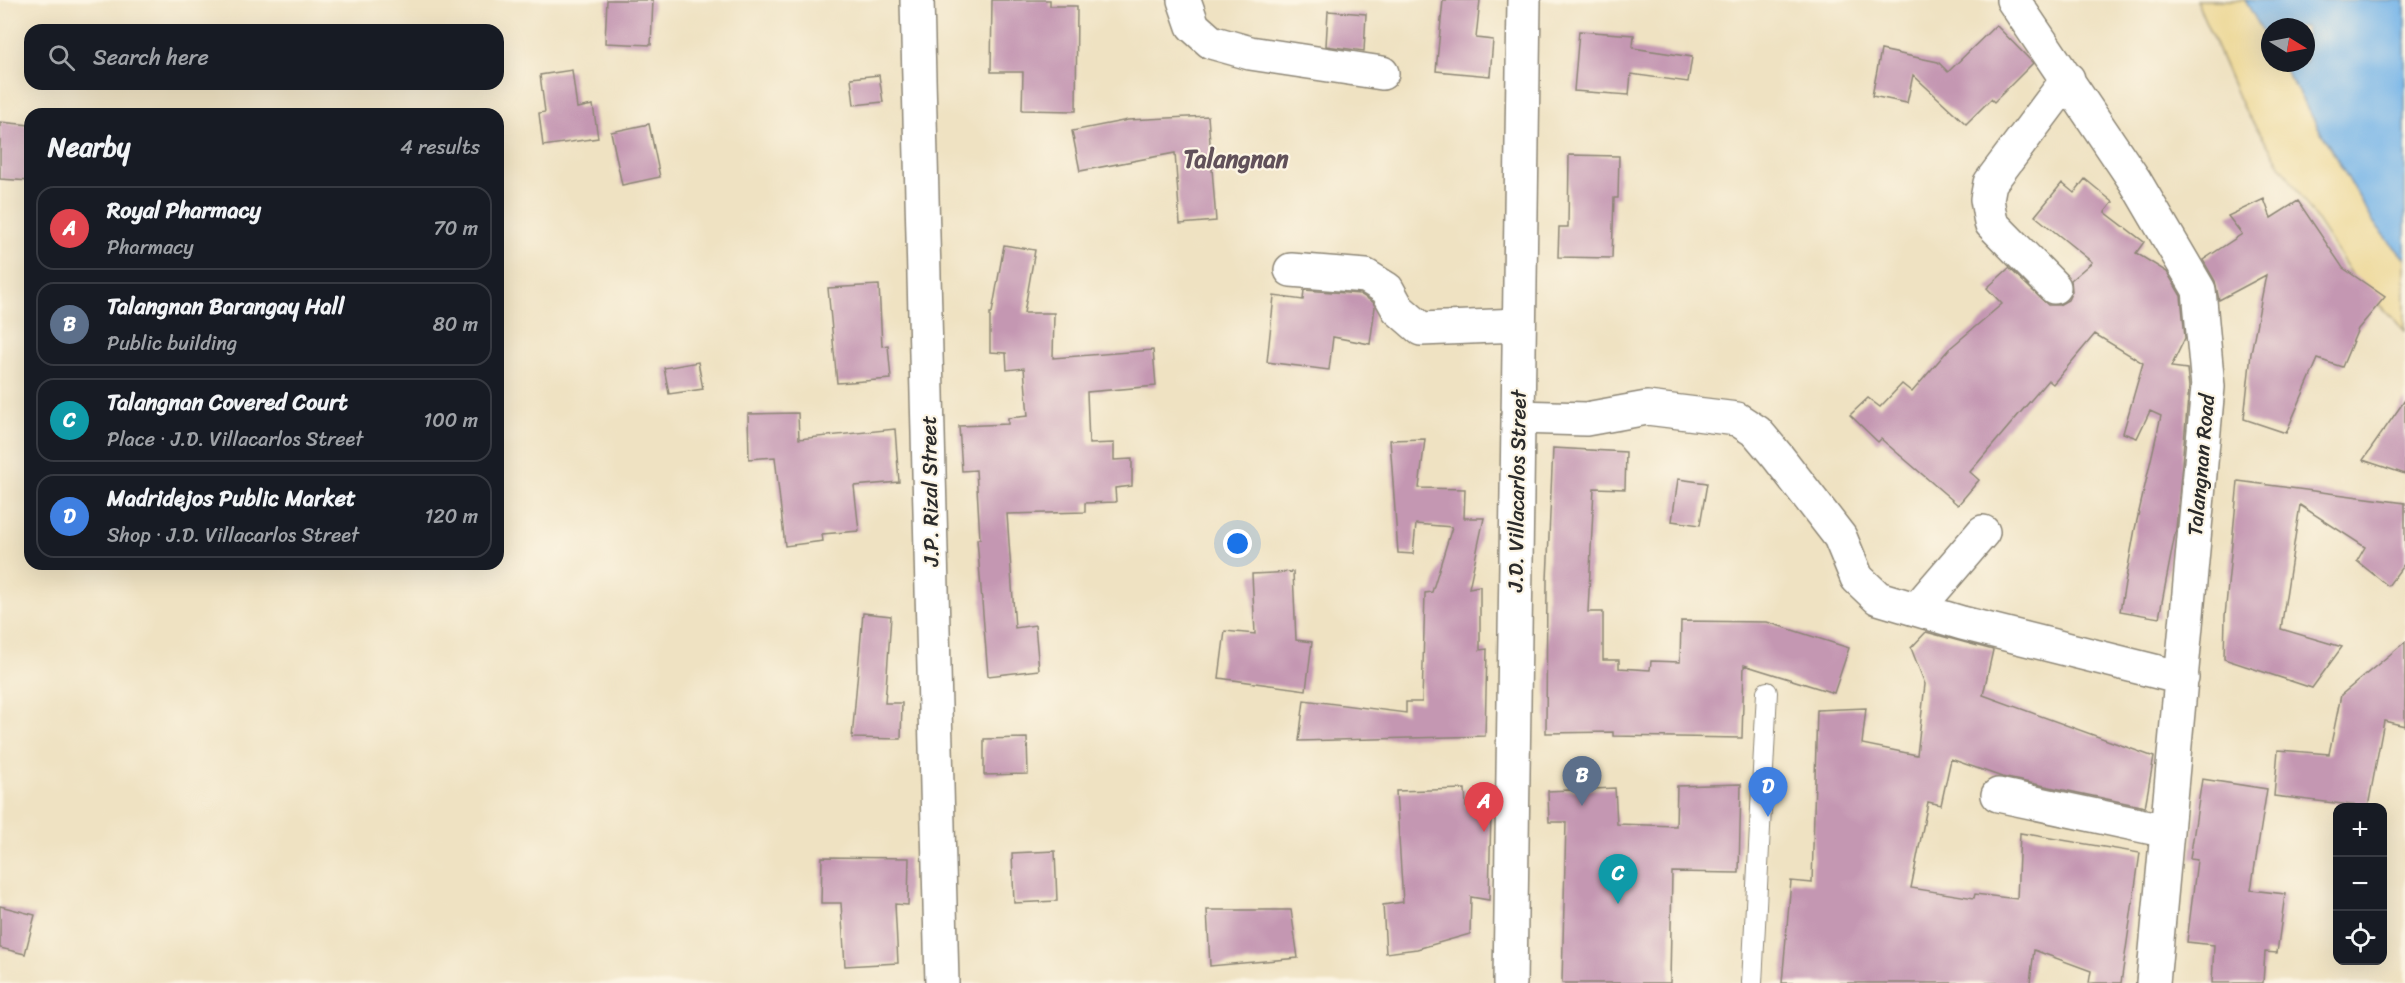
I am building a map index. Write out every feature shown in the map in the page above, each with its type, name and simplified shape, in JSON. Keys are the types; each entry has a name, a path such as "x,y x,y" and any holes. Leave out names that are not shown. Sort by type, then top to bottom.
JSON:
{"street":[{"name":"J.P. Rizal Street","path":"917,0 942,983"},
{"path":"1184,0 1193,26 1211,42 1250,53 1382,73"},
{"name":"J.D. Villacarlos Street","path":"1510,983 1524,0"},
{"name":"Talangnan Road","path":"2013,0 2135,181 2199,290 2208,387 2153,983"},
{"path":"2054,287 1991,223 1988,199 1990,183 2068,79"},
{"path":"1291,270 1366,276 1387,289 1398,309 1421,329 1519,325"},
{"path":"1518,417 1586,419 1647,408 1737,419 1757,432 1840,537 1857,578 1878,598 1918,608 1962,623 2182,678"},
{"path":"1918,608 1983,532"},
{"path":"1998,795 2167,831"}],"lane":[{"path":"1752,983 1767,692"}],"sand":[{"path":"2196,0 2245,0 2261,28 2261,72 2286,72 2374,223 2405,259 2405,331 2353,276 2242,106"}],"water":[{"path":"2245,0 2405,0 2405,259 2374,223 2286,72 2315,72 2315,18 2261,18 2261,28"}],"building":[{"path":"607,0 653,0 651,45 605,43"},
{"path":"992,0 1050,0 1050,6 1077,6 1076,111 1022,110 1023,72 991,72"},
{"path":"1443,0 1480,0 1476,38 1493,40 1490,76 1436,71"},
{"path":"1328,11 1366,14 1364,51 1326,46"},
{"path":"1996,25 2033,63 1994,102 1991,99 1966,124 1913,75 1907,103 1872,96 1881,50 1938,62 1948,72"},
{"path":"1579,31 1634,35 1633,48 1692,57 1688,82 1631,74 1629,95 1574,91"},
{"path":"572,70 577,108 593,105 598,138 543,146 539,113 545,112 540,75"},
{"path":"879,75 883,102 854,105 851,78"},
{"path":"1208,116 1216,221 1180,224 1175,153 1080,171 1072,131 1128,120"},
{"path":"0,122 24,124 24,181 0,179"},
{"path":"649,124 660,177 622,185 611,132"},
{"path":"1569,155 1619,156 1618,198 1614,198 1612,258 1558,257 1559,227 1568,227"},
{"path":"2085,179 2113,202 2105,212 2144,242 2136,253 2167,272 2181,296 2185,338 2171,367 2187,369 2189,387 2176,529 2159,618 2120,611 2135,529 2161,416 2150,411 2137,438 2123,433 2143,363 2095,334 2053,384 2048,380 1970,472 1979,480 1958,505 1881,439 1878,442 1850,415 1868,398 1880,407 1902,384 1912,392 1949,349 2002,304 1987,288 2009,268 2048,305 2059,305 2068,300 2072,291 2071,280 2092,262 2035,216 2062,183 2074,193"},
{"path":"2264,199 2271,218 2298,201 2343,268 2385,297 2358,329 2342,367 2318,359 2286,433 2244,419 2251,353 2266,275 2219,300 2215,281 2203,260 2242,234 2228,216"},
{"path":"1004,245 1035,250 1024,313 1054,313 1053,358 1153,350 1156,386 1087,392 1089,444 1114,443 1114,460 1132,459 1132,486 1115,488 1116,502 1085,503 1085,512 1007,514 1015,628 1035,625 1039,670 988,676 977,539 980,539 976,470 962,471 959,426 1008,424 1008,418 1028,416 1024,368 1007,370 1006,353 990,352 990,313 992,313"},
{"path":"879,285 882,346 888,345 891,379 837,383 828,288"},
{"path":"1304,290 1360,294 1373,302 1375,307 1370,344 1333,337 1329,370 1267,362 1274,296 1303,300"},
{"path":"698,362 703,389 669,394 664,368"},
{"path":"2405,400 2405,474 2363,460"},
{"path":"798,413 799,439 895,429 899,482 854,486 859,531 822,534 823,541 785,546 775,457 749,459 748,414"},
{"path":"1425,439 1419,488 1465,489 1464,518 1484,518 1469,588 1480,586 1480,650 1487,649 1485,736 1299,741 1304,700 1406,713 1406,702 1422,702 1425,593 1432,592 1452,527 1416,524 1413,554 1398,553 1390,440"},
{"path":"1553,448 1626,452 1625,489 1594,488 1588,612 1603,612 1603,660 1619,660 1619,668 1650,670 1651,661 1680,662 1681,621 1767,622 1849,648 1834,693 1744,665 1742,738 1613,736 1613,732 1546,733 1547,580"},
{"path":"1678,479 1707,483 1700,525 1672,521"},
{"path":"2238,481 2405,503 2405,563 2388,586 2357,561 2365,547 2300,505 2281,629 2342,647 2312,688 2224,659 2225,616"},
{"path":"1293,572 1296,640 1312,642 1306,690 1219,678 1225,631 1255,634 1252,574"},
{"path":"863,613 891,616 885,703 902,703 901,739 852,738"},
{"path":"1926,632 1993,650 1983,695 2154,757 2145,807 2002,777 1951,759 1941,805 1928,802 1911,888 1974,898 1975,894 2017,899 2020,833 2140,853 2121,983 2089,983 2091,971 2034,950 2030,983 1782,983 1791,881 1812,883 1817,710 1866,708 1862,744 1917,755 1925,684 1911,648"},
{"path":"2405,642 2405,726 2384,721 2369,803 2334,803 2274,796 2278,750 2329,754 2341,695"},
{"path":"1027,738 1028,774 984,775 984,739"},
{"path":"2202,779 2267,789 2251,890 2285,894 2277,953 2265,952 2263,983 2212,983 2214,945 2187,942 2197,860 2190,859"},
{"path":"1741,784 1739,873 1672,872 1670,983 1562,983 1566,822 1549,822 1548,791 1615,788 1617,824 1676,826 1677,786"},
{"path":"1465,789 1466,807 1491,808 1489,900 1471,897 1470,934 1417,949 1386,953 1383,905 1403,902 1396,791"},
{"path":"1055,851 1057,901 1014,903 1012,853"},
{"path":"822,857 909,858 908,905 895,904 898,963 845,966 841,903 821,903"},
{"path":"0,906 35,915 25,954 0,948"},
{"path":"1207,910 1291,910 1298,958 1210,966"}],"place":[{"name":"Talangnan Barangay Hall","path":"1582,806"},
{"name":"Madridejos Public Market","path":"1768,817"},
{"name":"Royal Pharmacy","path":"1484,832"},
{"name":"Talangnan Covered Court","path":"1618,904"}],"district":[{"name":"Talangnan","path":"1236,159"}]}
